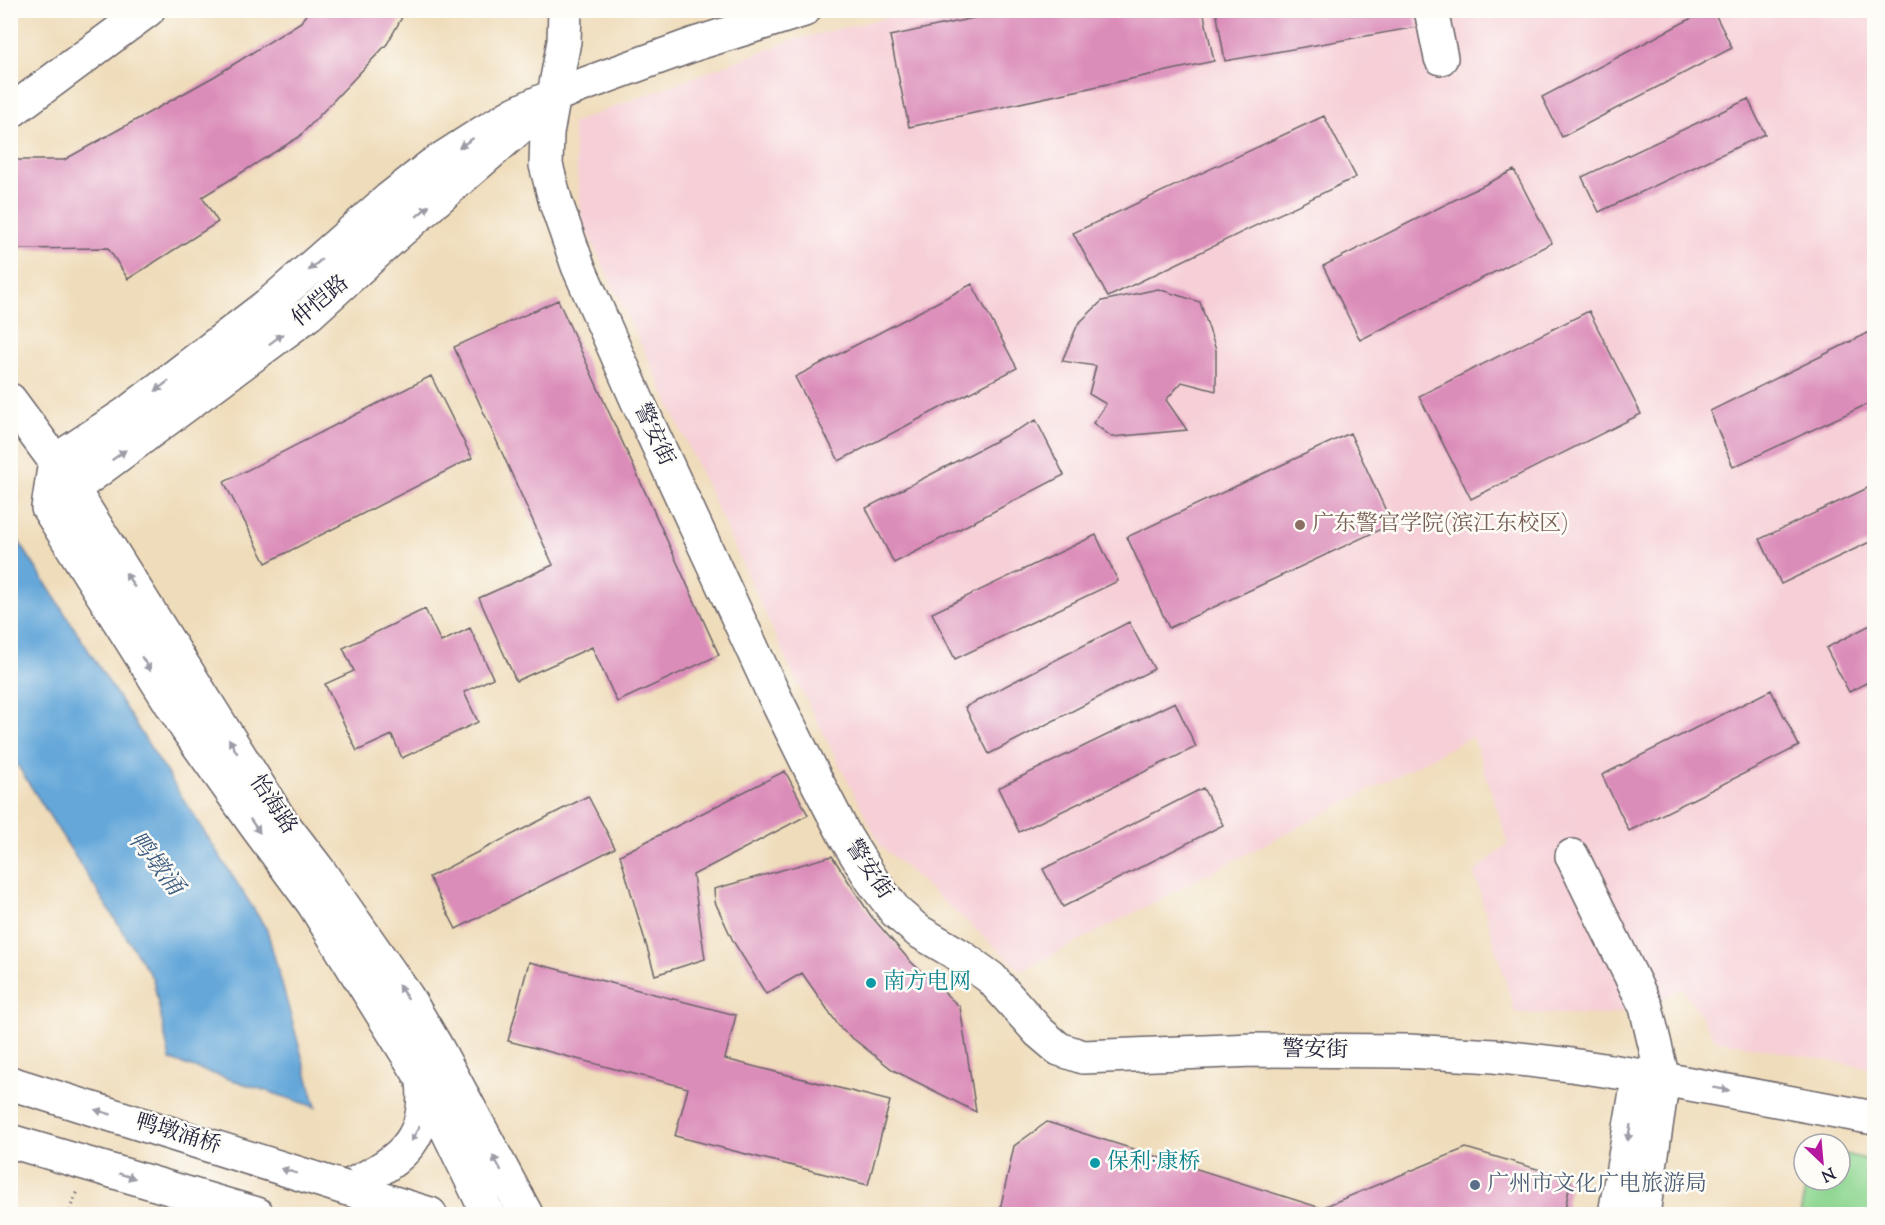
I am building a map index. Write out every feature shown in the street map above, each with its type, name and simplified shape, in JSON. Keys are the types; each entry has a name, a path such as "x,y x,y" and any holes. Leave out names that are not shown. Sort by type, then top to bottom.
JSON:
{"main road":[{"name":"警安街","path":"565,10 564,41 547,133 546,165 556,203 578,266 642,411 791,730 846,838 872,880 897,912 918,931 959,955 991,978 1039,1032 1059,1048 1083,1057 1253,1050 1408,1051 1494,1056 1651,1077 1875,1118"},
{"name":"仲恺路","path":"55,462 126,414 274,300 389,199 431,166 484,132 516,113 555,95 695,44 804,10"},
{"path":"1431,10 1441,58"},
{"path":"10,111 134,15"},
{"name":"仲恺路","path":"60,498 309,314 555,95"},
{"name":"怡海路","path":"10,400 55,462 60,498 188,729 256,826 314,903 422,1078 488,1215"},
{"name":"怡海路","path":"60,498 280,820 317,868 407,997 437,1048 525,1215"},
{"path":"1572,856 1646,1007 1651,1077 1642,1215"},
{"path":"1615,1215 1651,1077"},
{"path":"345,1188 381,1171 405,1151 420,1125 425,1098 422,1078"},
{"name":"鸭墩涌桥","path":"10,1083 430,1215"},
{"path":"10,1141 257,1215"}],"path":[{"path":"69,1215 70,1211 81,1215"}],"shaded area":[{"name":"广东警官学院(滨江东校区)","path":"913,11 1874,11 1874,1069 1716,1040 1683,988 1646,1007 1607,1015 1515,1013 1474,873 1508,843 1473,736 1022,971 881,846 792,672 657,378 582,222 572,123 789,41"}],"green space":[{"path":"1852,1156 1874,1161 1874,1214 1800,1214 1805,1192 1852,1192"}],"water":[{"name":"鸭墩涌","path":"11,529 267,930 316,1107 170,1060 153,979 11,755"}],"building":[{"path":"309,10 406,10 387,44 299,137 202,197 218,222 128,279 108,248 10,249 10,160 64,160 215,76 301,22"},
{"path":"1011,10 1203,10 1214,61 909,127 890,36"},
{"path":"1216,10 1414,10 1417,27 1225,61"},
{"path":"1707,10 1713,10 1732,48 1562,137 1542,97"},
{"path":"1748,99 1765,134 1599,212 1582,177"},
{"path":"1324,116 1356,177 1108,297 1073,233"},
{"path":"1514,170 1552,243 1360,340 1323,266"},
{"path":"972,284 1017,368 839,461 795,377"},
{"path":"1158,289 1200,302 1216,350 1216,391 1182,382 1166,400 1187,430 1112,437 1093,423 1106,404 1089,394 1096,366 1062,361 1078,324 1102,301"},
{"path":"558,300 719,655 617,702 592,647 516,681 479,598 553,565 454,347"},
{"path":"1589,311 1641,414 1471,499 1419,396"},
{"path":"1874,330 1874,401 1733,467 1710,411"},
{"path":"431,376 472,458 266,563 224,482"},
{"path":"1036,420 1064,475 894,563 866,508"},
{"path":"1350,433 1392,524 1169,628 1127,537"},
{"path":"1874,485 1874,540 1781,584 1760,539"},
{"path":"1096,535 1118,581 955,659 932,613"},
{"path":"425,609 441,642 470,628 493,678 464,692 478,722 402,758 392,735 357,751 325,684 354,671 343,648"},
{"path":"1129,622 1154,669 989,754 965,707"},
{"path":"1874,623 1874,679 1849,692 1826,648"},
{"path":"1771,690 1799,746 1629,831 1602,775"},
{"path":"1175,702 1196,747 1019,832 998,788"},
{"path":"785,771 808,815 693,875 705,959 655,975 620,855"},
{"path":"1203,788 1223,825 1063,907 1043,869"},
{"path":"588,796 615,848 456,929 429,877"},
{"name":"南方电网","path":"832,856 871,916 911,962 960,1007 976,1112 893,1070 841,1029 802,973 766,994 733,941 715,902 714,889"},
{"path":"529,962 736,1015 725,1059 890,1101 868,1185 675,1136 688,1088 508,1041"},
{"name":"保利·康桥","path":"1047,1122 1321,1208 1466,1148 1571,1179 1564,1214 999,1214 1014,1146"}],"place":[{"name":"广东警官学院(滨江东校区)","path":"1300,525"},
{"name":"南方电网","path":"871,983"},
{"name":"保利·康桥","path":"1095,1163"},
{"name":"广州市文化广电旅游局","path":"1475,1185"}]}
